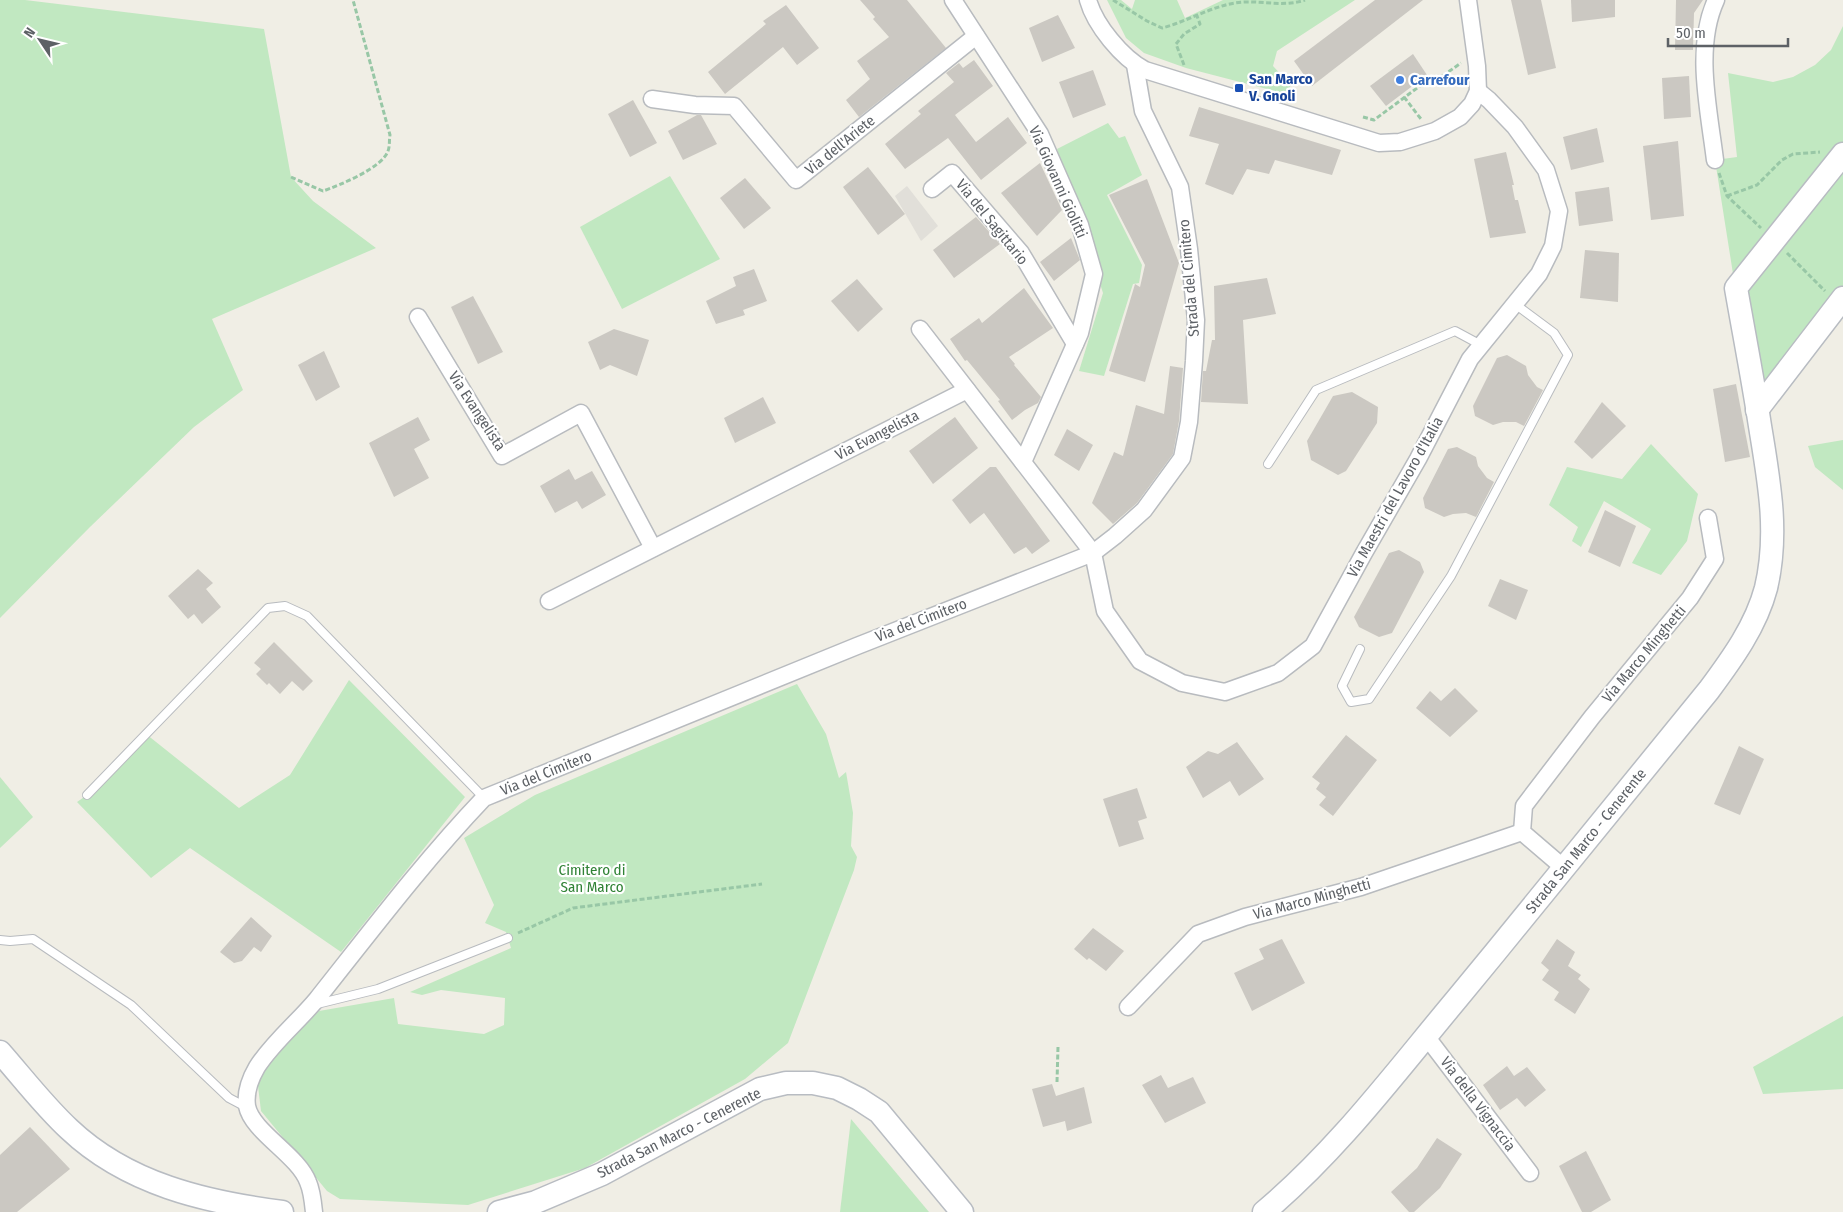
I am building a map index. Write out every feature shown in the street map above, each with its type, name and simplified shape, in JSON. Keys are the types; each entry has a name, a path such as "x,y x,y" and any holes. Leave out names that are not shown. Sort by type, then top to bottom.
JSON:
{"main road":[{"name":"Strada San Marco - Cenerente","path":"1264,1212 1290,1191 1329,1151 1426,1036 1709,690 1734,656 1755,618 1766,588 1773,538 1771,493 1736,288 1834,152"},
{"path":"1758,410 1843,298"},
{"path":"0,1052 68,1129 100,1155 153,1183 243,1210 282,1212"},
{"name":"Strada San Marco - Cenerente","path":"499,1212 536,1202 602,1174 760,1089 786,1083 814,1082 837,1088 859,1098 879,1112 962,1212"}],"street":[{"name":"Via Giovanni Giolitti","path":"953,0 1040,134 1080,225 1094,274 1080,333 1023,462"},
{"path":"1088,0 1100,27 1135,65 1145,70 1379,143 1400,142 1435,131 1460,118 1472,104 1478,91 1478,66 1468,0"},
{"path":"1715,160 1704,60 1708,27 1716,0"},
{"name":"Via dell'Ariete","path":"652,100 695,105 734,106 796,180 976,36"},
{"name":"Strada del Cimitero","path":"1093,553 1144,510 1182,458 1189,422 1196,320 1189,249 1180,187 1143,111 1135,65"},
{"name":"Via Maestri del Lavoro d'Italia","path":"1093,553 1105,611 1140,660 1182,683 1225,692 1278,673 1313,646 1418,460 1470,359 1539,274 1553,246 1559,211 1546,170 1515,127 1478,91"},
{"name":"Via del Sagittario","path":"932,189 952,173 1021,252 1075,344"},
{"name":"Via Evangelista","path":"418,316 502,456 581,414 653,548"},
{"path":"920,328 1093,553"},
{"name":"Via Evangelista","path":"549,601 967,390"},
{"name":"Via Marco Minghetti","path":"1128,1007 1198,934 1246,917 1361,887 1522,832 1524,806 1592,717 1690,598 1715,559 1708,518"},
{"name":"Via del Cimitero","path":"248,1108 246,1092 258,1066 312,1006 450,835 484,798 857,646 1093,553"},
{"path":"1522,832 1564,868"},
{"name":"Via della Vignaccia","path":"1426,1036 1530,1173"},
{"path":"248,1108 256,1123 294,1160 308,1181 314,1212"}],"lane":[{"path":"1360,649 1342,686 1352,702 1369,699 1451,576 1568,355 1554,333 1515,304"},
{"path":"1268,464 1316,390 1455,331 1481,345"},
{"path":"87,795 268,608 285,606 307,616 484,798"},
{"path":"312,1006 378,989 508,938"},
{"path":"0,940 32,939 131,1005 229,1098 248,1108"}],"path":[{"path":"291,177 322,191 335,187 381,162 389,150 390,135 353,0"},
{"path":"1113,0 1162,28 1224,5 1244,2 1275,4 1305,0"},
{"path":"1186,68 1180,58 1176,44 1184,34 1200,24 1197,16"},
{"path":"1363,116 1374,120 1428,80 1431,84 1464,61"},
{"path":"1404,97 1422,120"},
{"path":"1726,196 1757,185 1782,160 1794,154 1834,152"},
{"path":"508,938 573,908 762,884"},
{"path":"1057,1082 1058,1047"}],"shaded area":[{"path":"907,186 938,226 921,241 895,196"}],"green space":[{"path":"0,0 25,0 264,29 291,177 313,201 376,248 212,319 243,390 194,427 90,527 0,618"},
{"path":"1107,0 1121,0 1132,9 1135,0 1177,0 1185,18 1223,0 1355,0 1277,51 1273,66 1291,85 1286,94 1186,68 1144,53 1126,38"},
{"path":"1843,26 1843,143 1734,280 1715,160 1737,157 1728,73 1773,82 1793,77 1815,65 1831,50"},
{"path":"1108,123 1119,138 1125,136 1142,175 1107,195 1142,265 1139,283 1133,284 1104,376 1079,371 1103,293 1057,149"},
{"path":"1843,164 1843,287 1763,394 1743,288"},
{"path":"670,176 720,259 622,309 580,227"},
{"path":"1843,440 1843,490 1815,467 1808,446"},
{"path":"1651,444 1698,494 1687,541 1661,575 1632,563 1651,529 1604,501 1581,547 1572,541 1578,527 1549,505 1567,467 1622,479"},
{"path":"349,680 465,797 341,952 190,848 151,878 77,802 87,795 146,734 239,808 290,775"},
{"name":"Cimitero di San Marco","path":"797,684 826,734 839,778 846,772 853,813 851,846 857,857 854,870 788,1043 745,1079 585,1168 468,1205 340,1199 327,1191 261,1111 257,1078 286,1043 319,1011 394,998 398,1024 484,1034 504,1025 505,998 441,990 422,995 410,992 511,948 506,932 485,923 494,905 464,838 535,795"},
{"path":"0,777 33,817 0,848"},
{"path":"1843,1016 1843,1089 1763,1094 1753,1067"},
{"path":"851,1119 929,1212 840,1212"}],"building":[{"path":"860,0 907,0 946,48 859,117 846,100 870,79 857,61 889,37"},
{"path":"1375,0 1423,0 1312,86 1294,61"},
{"path":"1511,0 1541,0 1556,68 1528,75"},
{"path":"1571,0 1615,0 1615,17 1572,22"},
{"path":"1676,0 1703,0 1694,13 1693,50 1675,50"},
{"path":"786,5 819,48 797,65 783,47 725,94 708,72 766,24 763,21"},
{"path":"1058,15 1075,48 1042,62 1029,28"},
{"path":"1413,54 1427,75 1386,106 1370,86"},
{"path":"974,60 993,86 955,115 976,142 1008,117 1027,143 981,180 948,138 905,169 885,144 921,114 918,111 954,82 946,73 959,63 963,68"},
{"path":"1093,70 1106,105 1073,118 1059,82"},
{"path":"1689,76 1691,117 1664,119 1662,78"},
{"path":"633,100 657,143 630,157 608,114"},
{"path":"1199,107 1341,150 1332,175 1275,160 1269,174 1247,169 1233,195 1205,184 1219,144 1189,136"},
{"path":"697,115 701,115 717,144 683,160 668,131"},
{"path":"1597,128 1604,162 1571,170 1563,137"},
{"path":"1678,141 1684,216 1651,220 1643,146"},
{"path":"1506,152 1514,185 1512,185 1515,200 1518,200 1526,233 1490,238 1474,159"},
{"path":"1040,163 1062,210 1037,236 1001,193"},
{"path":"868,167 905,214 878,235 843,187"},
{"path":"745,178 771,208 744,229 720,198"},
{"path":"1147,179 1179,263 1145,382 1109,371 1135,284 1140,287 1145,265 1109,195"},
{"path":"1609,187 1613,221 1579,226 1575,192"},
{"path":"976,217 1000,244 954,278 933,250"},
{"path":"1071,238 1080,260 1054,281 1040,262"},
{"path":"1585,250 1619,253 1618,302 1580,298"},
{"path":"754,269 767,301 743,310 745,315 716,324 706,301 736,286 733,277"},
{"path":"1267,278 1276,314 1243,320 1248,404 1201,402 1203,371 1206,371 1212,340 1215,340 1214,286"},
{"path":"857,279 883,309 858,332 831,301"},
{"path":"1024,288 1053,328 1009,357 1041,397 1038,403 1012,420 998,401 1000,400 967,360 965,361 950,339 979,318 982,323"},
{"path":"473,296 503,352 478,364 451,307"},
{"path":"614,329 649,340 637,376 610,365 600,370 588,342"},
{"path":"324,351 340,387 316,401 298,365"},
{"path":"1507,355 1526,366 1528,375 1537,387 1543,390 1524,426 1516,422 1503,422 1493,425 1475,416 1473,406 1497,358"},
{"path":"1170,366 1183,368 1179,421 1173,454 1137,503 1113,524 1092,503 1114,452 1123,456 1136,405 1164,414"},
{"path":"1736,384 1750,457 1725,462 1713,389"},
{"path":"1352,392 1378,407 1377,423 1346,471 1338,475 1311,460 1307,441 1333,396"},
{"path":"763,397 776,423 735,443 724,418"},
{"path":"1602,402 1626,426 1592,459 1574,442"},
{"path":"418,417 430,440 414,449 429,478 394,497 369,443"},
{"path":"955,417 978,448 933,484 909,451"},
{"path":"1067,429 1093,445 1079,471 1054,455"},
{"path":"1457,447 1476,457 1478,466 1487,478 1494,482 1476,517 1466,513 1444,517 1425,508 1423,498 1448,449"},
{"path":"990,467 996,467 1050,541 1032,554 1026,547 1014,554 984,513 970,524 952,500"},
{"path":"569,469 575,480 592,471 606,495 582,509 577,501 555,513 540,486"},
{"path":"1605,510 1636,526 1620,567 1588,552"},
{"path":"1399,550 1420,562 1424,572 1392,633 1379,637 1359,627 1354,617 1389,553"},
{"path":"198,569 213,583 206,589 221,607 202,624 194,614 188,619 168,596"},
{"path":"1500,579 1528,590 1516,620 1488,606"},
{"path":"274,642 313,681 303,691 292,681 280,694 256,674 261,669 254,663"},
{"path":"1455,688 1478,711 1450,737 1416,708 1430,691 1441,701"},
{"path":"1346,735 1377,760 1333,816 1319,805 1326,797 1316,789 1320,783 1312,777"},
{"path":"1237,742 1264,779 1239,796 1230,781 1203,798 1186,767 1208,751 1218,754"},
{"path":"1739,746 1764,759 1740,815 1714,804"},
{"path":"1137,788 1147,818 1138,821 1144,839 1119,847 1103,799"},
{"path":"251,917 272,936 261,952 254,947 242,961 234,963 220,952"},
{"path":"1093,928 1124,951 1106,971 1089,958 1087,960 1074,949"},
{"path":"1282,939 1305,983 1252,1011 1234,973 1264,959 1259,949"},
{"path":"1557,939 1575,952 1568,966 1581,975 1578,979 1590,989 1575,1014 1554,1000 1559,992 1542,980 1549,970 1541,963"},
{"path":"1507,1066 1514,1076 1527,1067 1546,1090 1525,1107 1517,1098 1500,1110 1483,1085"},
{"path":"1161,1075 1168,1088 1193,1077 1206,1103 1165,1123 1142,1085"},
{"path":"1052,1084 1056,1096 1084,1087 1092,1123 1067,1131 1065,1121 1043,1127 1032,1089"},
{"path":"30,1127 70,1169 17,1212 0,1212 0,1155"},
{"path":"1437,1138 1462,1154 1440,1188 1414,1212 1409,1212 1391,1192 1417,1168"},
{"path":"1586,1151 1611,1200 1591,1212 1582,1212 1559,1166"}],"place":[{"name":"Carrefour","path":"1400,80"},
{"name":"San Marco V. Gnoli","path":"1239,88"}]}
